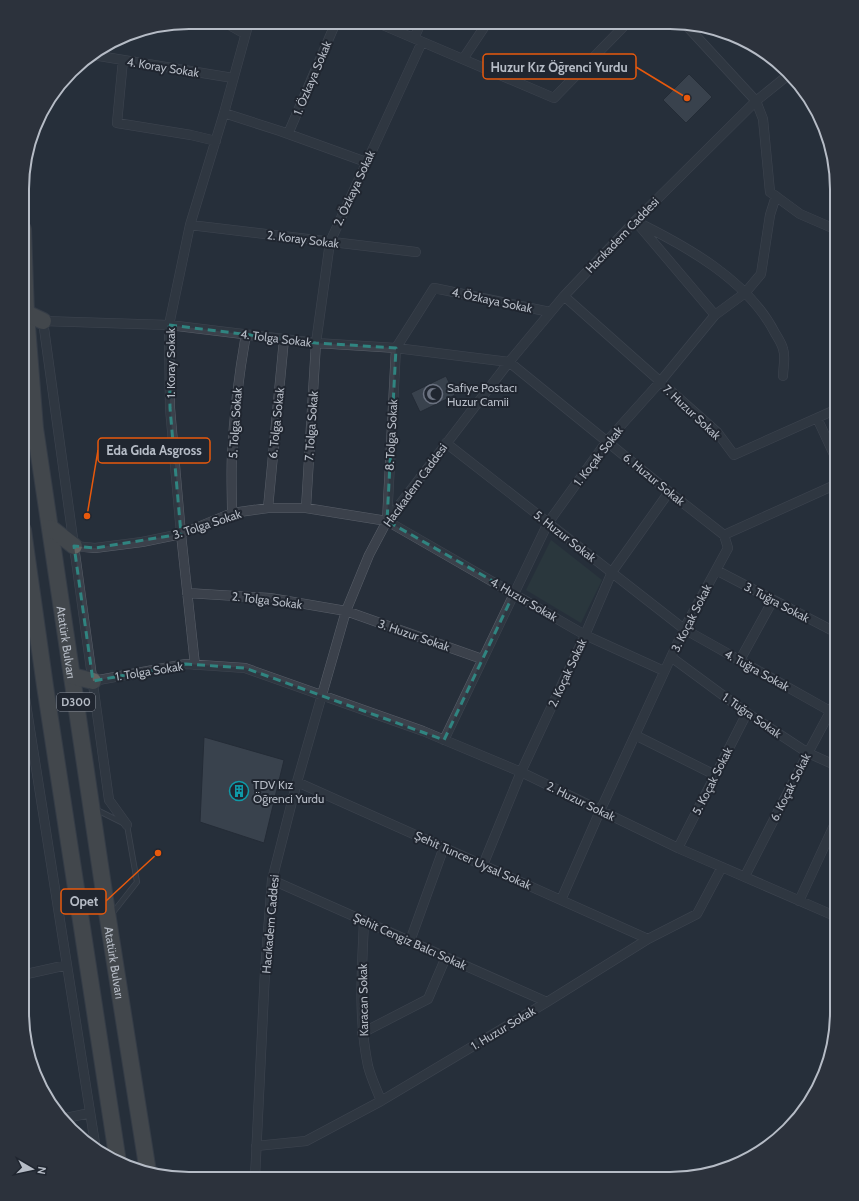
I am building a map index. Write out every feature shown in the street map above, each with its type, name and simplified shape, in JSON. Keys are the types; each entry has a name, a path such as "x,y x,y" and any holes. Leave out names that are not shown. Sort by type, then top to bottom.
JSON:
{"highway":[{"path":"29,314 43,321"},
{"name":"Atatürk Bulvarı","path":"29,351 35,428 108,919 147,1167"},
{"path":"51,528 74,546"},
{"name":"D300","path":"29,573 117,1154"},
{"path":"72,676 93,680"}],"street":[{"path":"236,29 245,34"},
{"name":"1. Koray Sokak","path":"195,665 181,534 170,408 169,325 190,225 216,142 247,29"},
{"name":"1. Özkaya Sokak","path":"288,134 333,29"},
{"path":"394,29 554,98 621,29"},
{"name":"2. Özkaya Sokak","path":"316,343 330,242 418,40 420,29"},
{"path":"463,59 483,29"},
{"path":"693,30 756,101 763,119 770,192 800,214 830,227"},
{"name":"4. Koray Sokak","path":"100,56 234,78"},
{"path":"123,60 117,123 191,135 216,142"},
{"name":"Hacıkadem Caddesi","path":"255,1172 265,971 272,880 297,782 346,611 368,555 387,521 509,362 550,312 634,220 756,101 785,78"},
{"path":"224,113 366,162"},
{"name":"1. Koçak Sokak","path":"444,740 548,523 607,441 660,382 715,315 746,293 761,274 770,215 776,196"},
{"path":"634,220 672,239 709,262 746,293 770,322 784,350 782,376"},
{"path":"634,220 715,315"},
{"name":"2. Koray Sokak","path":"190,225 416,252"},
{"name":"4. Özkaya Sokak","path":"396,348 434,288 550,312"},
{"name":"7. Huzur Sokak","path":"564,296 717,432 734,455 830,412"},
{"path":"43,321 109,800 127,825"},
{"name":"4. Tolga Sokak","path":"43,321 169,325 316,343 396,348 509,362"},
{"name":"5. Tolga Sokak","path":"232,513 232,456 238,382 246,334"},
{"name":"6. Tolga Sokak","path":"268,508 284,339"},
{"name":"7. Tolga Sokak","path":"306,508 316,343"},
{"name":"8. Tolga Sokak","path":"387,521 396,348"},
{"name":"6. Huzur Sokak","path":"509,362 724,535"},
{"path":"817,418 830,446"},
{"name":"5. Huzur Sokak","path":"446,443 684,629"},
{"path":"724,535 830,488"},
{"name":"2. Koçak Sokak","path":"483,865 521,772 586,635 612,572 669,492"},
{"name":"3. Tolga Sokak","path":"74,546 95,548 142,542 181,534 232,513 268,508 306,508 387,521"},
{"name":"4. Huzur Sokak","path":"387,521 586,635 664,671"},
{"name":"3. Koçak Sokak","path":"561,900 664,671 684,629 728,548 724,535"},
{"name":"3. Tuğra Sokak","path":"716,570 830,630"},
{"name":"2. Tolga Sokak","path":"187,593 270,598 346,611"},
{"path":"740,660 773,600"},
{"name":"3. Huzur Sokak","path":"346,611 482,659"},
{"name":"4. Tuğra Sokak","path":"684,629 830,711"},
{"name":"1. Tuğra Sokak","path":"671,657 747,713 808,753 830,763"},
{"name":"1. Tolga Sokak","path":"93,680 186,664 246,668 321,696"},
{"name":"2. Huzur Sokak","path":"321,696 423,731 521,772 678,848 830,914"},
{"name":"6. Koçak Sokak","path":"745,876 830,711"},
{"name":"5. Koçak Sokak","path":"678,848 747,713"},
{"path":"29,723 95,1141"},
{"path":"635,735 715,775"},
{"name":"Şehit Tuncer Uysal Sokak","path":"297,782 648,939"},
{"path":"799,901 830,834"},
{"path":"410,941 444,847"},
{"name":"1. Huzur Sokak","path":"256,1146 306,1141 381,1101 547,1002 648,939 697,914 722,867"},
{"name":"Şehit Cengiz Balcı Sokak","path":"272,880 547,1002"},
{"name":"Karacan Sokak","path":"364,921 361,985 362,1033 369,1068 381,1101"},
{"path":"362,1033 428,999 446,957"},
{"path":"29,973 67,965"},
{"path":"69,1117 90,1113"}],"lane":[{"path":"92,807 127,825 137,882 108,919"}],"highlighted area":[{"path":"169,325 316,343 396,348 387,521 514,593 444,740 245,668 186,664 93,681 74,546 95,548 181,534 170,408"}],"shaded area":[{"path":"551,540 602,580 581,623 526,590"}],"building":[{"path":"689,74 712,97 686,123 663,100"},
{"name":"Safiye Postacı Huzur Camii","path":"446,376 455,395 420,412 411,393"},
{"name":"TDV Kız Öğrenci Yurdu","path":"204,737 284,760 264,843 200,822"}],"place":[{"name":"Huzur Kız Öğrenci Yurdu","path":"687,98"},
{"name":"Safiye Postacı Huzur Camii","path":"433,394"},
{"name":"Eda Gıda Asgross","path":"87,516"},
{"name":"TDV Kız Öğrenci Yurdu","path":"239,791"},
{"name":"Opet","path":"158,853"}]}
